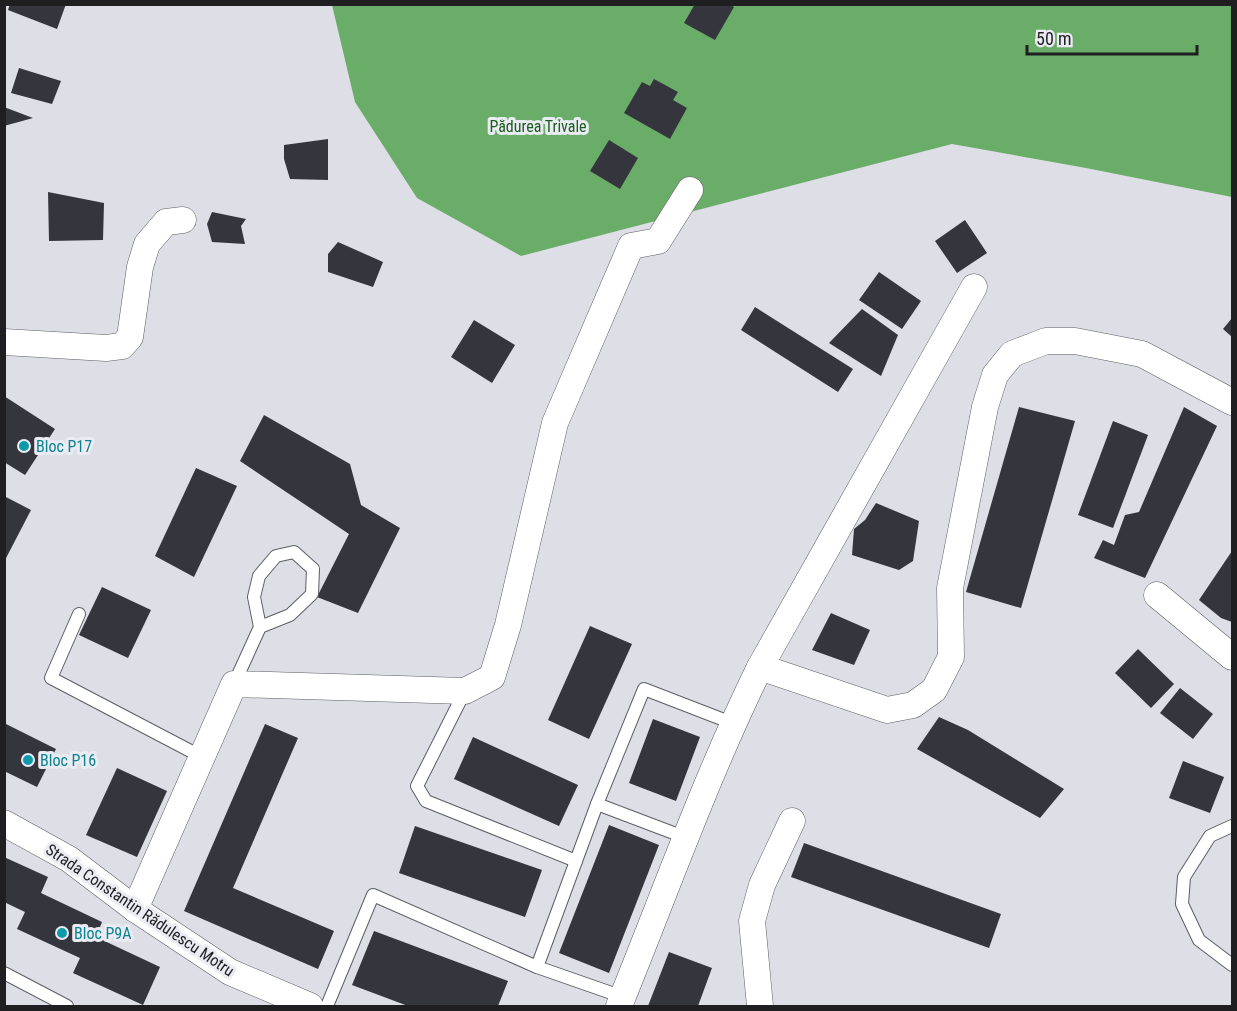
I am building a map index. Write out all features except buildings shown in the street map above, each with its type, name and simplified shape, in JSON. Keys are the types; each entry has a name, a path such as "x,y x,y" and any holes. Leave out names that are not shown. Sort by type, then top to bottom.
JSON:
{"street":[{"path":"135,909 234,684 465,691 492,677 508,626 555,423 630,246 658,241 690,190"},
{"path":"4,342 106,348 122,346 130,337 140,267 147,244 166,222 183,220"},
{"path":"621,1002 684,837 732,723 760,667 974,287"},
{"path":"760,667 887,710 913,705 934,690 951,657 950,588 985,407 996,375 1012,354 1046,341 1075,341 1142,354 1233,402"},
{"path":"1157,595 1233,657"},
{"path":"760,1006 752,921 762,885 792,821"},
{"name":"Strada Constantin Rădulescu Motru","path":"4,823 69,859 135,909 230,972 310,1006"}],"lane":[{"path":"234,684 260,627 254,597 259,576 276,556 294,552 313,569 312,594 290,615 260,627"},
{"path":"80,614 51,678 202,757"},
{"path":"537,967 597,804 644,689 732,723"},
{"path":"465,691 417,786 426,801 576,861"},
{"path":"597,804 684,837"},
{"path":"1233,826 1210,836 1184,877 1182,904 1199,939 1233,965"},
{"path":"327,1006 373,895 621,1002"},
{"path":"4,973 67,1006"}],"green space":[{"name":"Pădurea Trivale","path":"332,5 1232,5 1232,197 952,144 521,256 417,198 355,102"}],"place":[{"name":"Bloc P17","path":"24,446"},
{"name":"Bloc P16","path":"28,760"},
{"name":"Bloc P9A","path":"62,933"}]}
